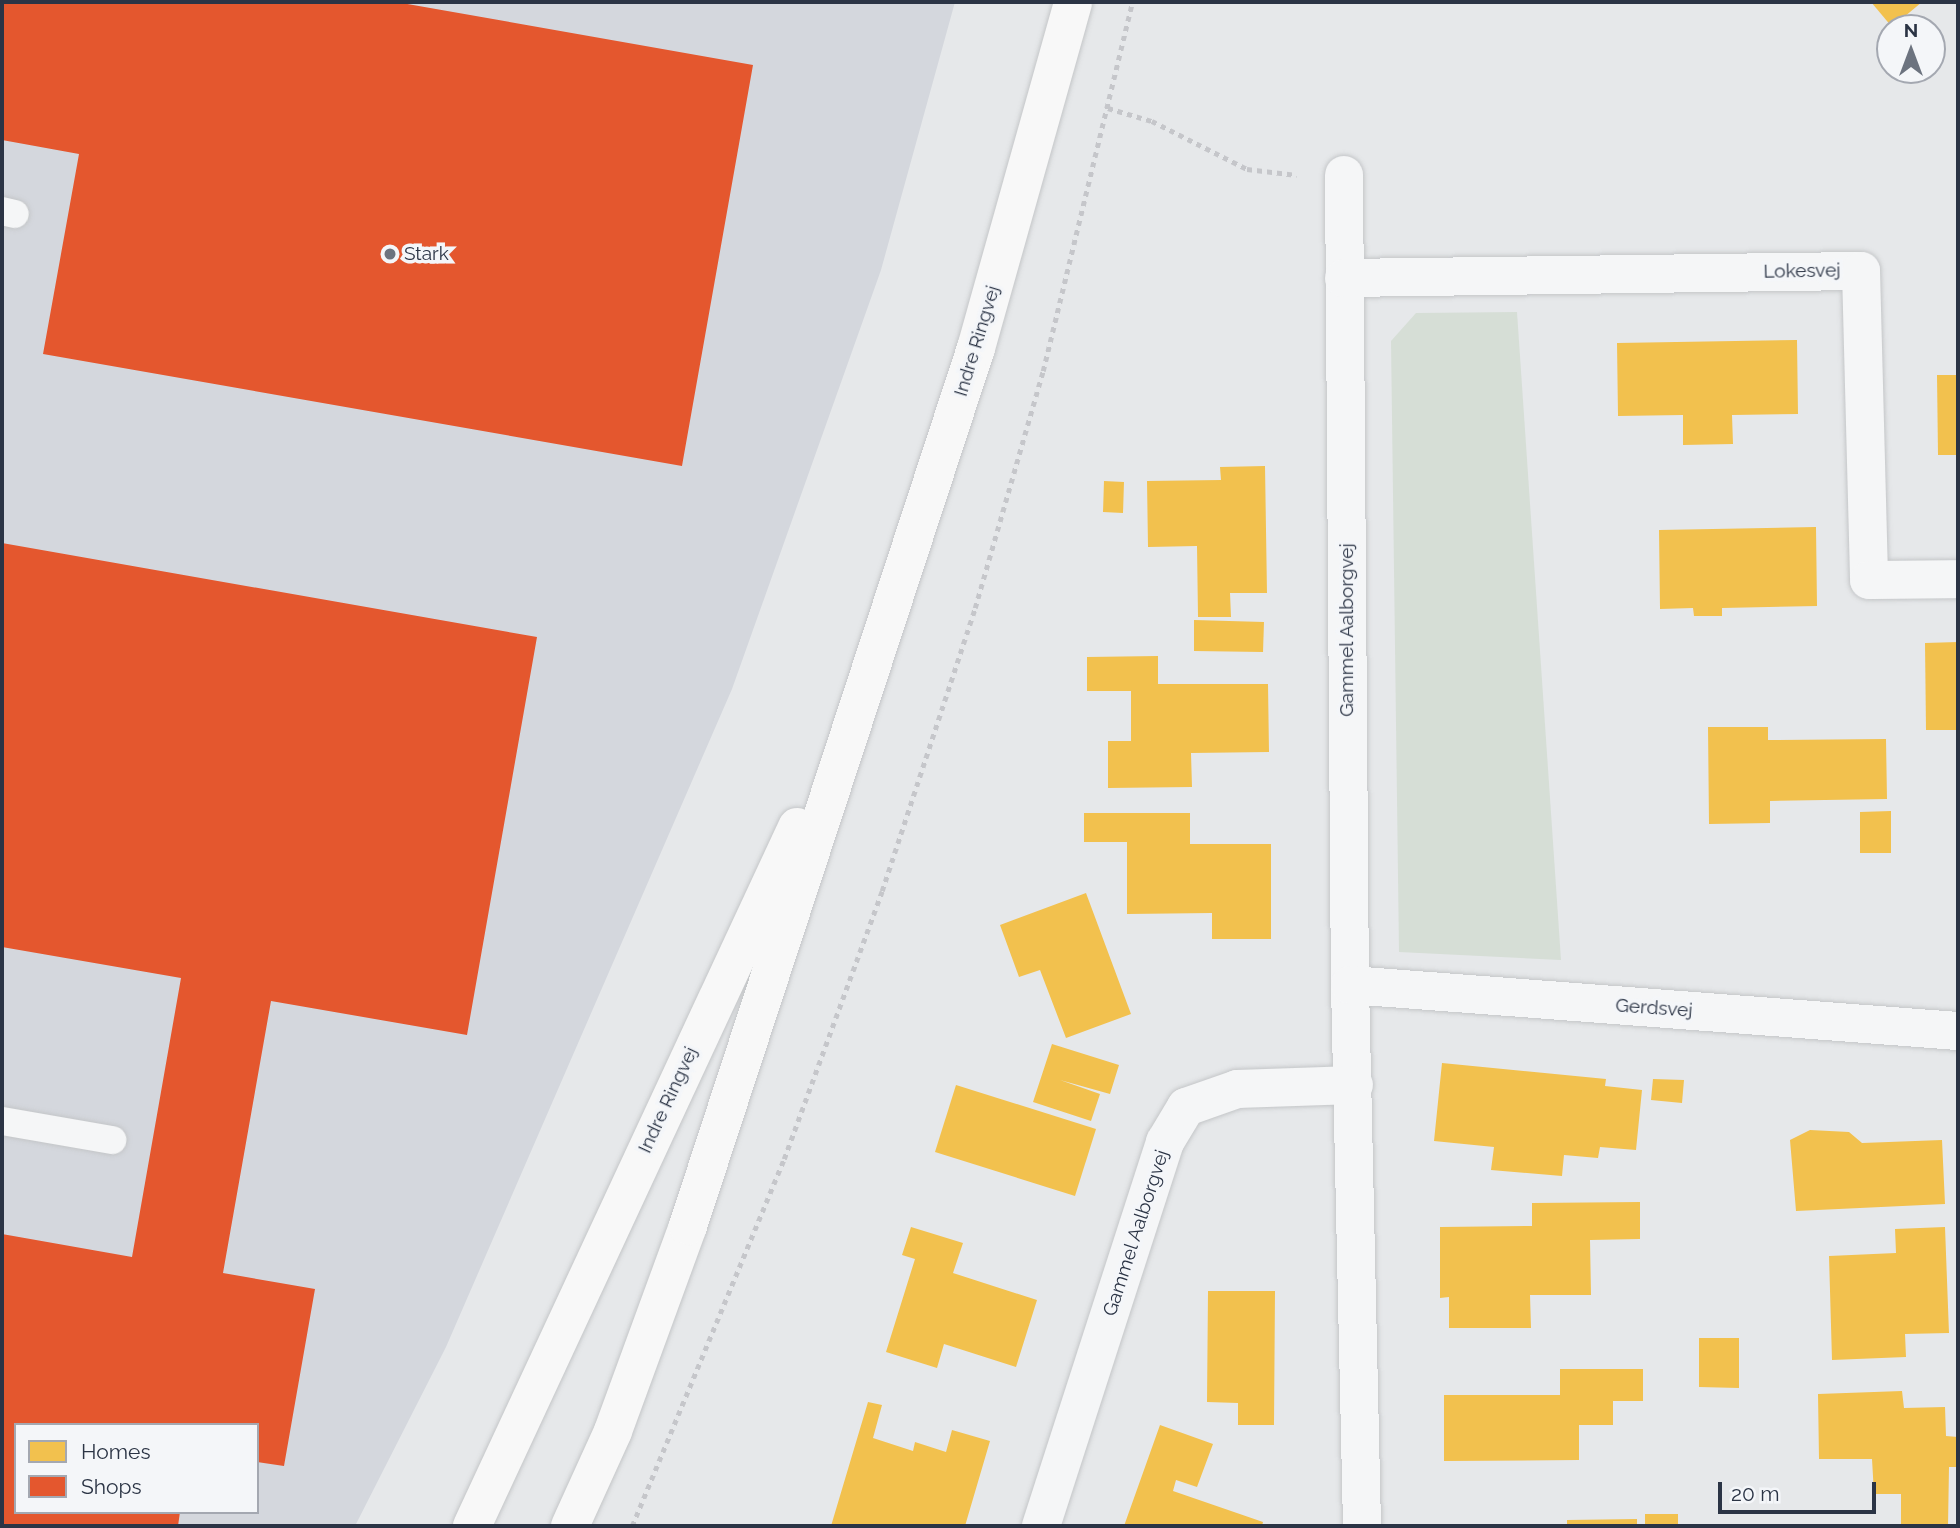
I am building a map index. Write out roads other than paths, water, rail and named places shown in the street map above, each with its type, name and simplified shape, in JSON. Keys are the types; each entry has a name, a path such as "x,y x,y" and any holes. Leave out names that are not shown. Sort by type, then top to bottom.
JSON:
{"street":[{"name":"Indre Ringvej","path":"570,1526 613,1431 688,1226 976,348 1073,2"},
{"name":"Gammel Aalborgvej","path":"1344,174 1350,985 1362,1526"},
{"name":"Lokesvej","path":"1344,278 1861,271 1869,580 1958,579"},
{"name":"Indre Ringvej","path":"471,1526 867,676"},
{"name":"Gerdsvej","path":"1350,985 1958,1031"},
{"name":"Gammel Aalborgvej","path":"1041,1526 1165,1142 1186,1107 1237,1089 1354,1085"}],"lane":[{"path":"2,1121 112,1140"}],"place":[{"name":"Stark","path":"390,254"}]}
